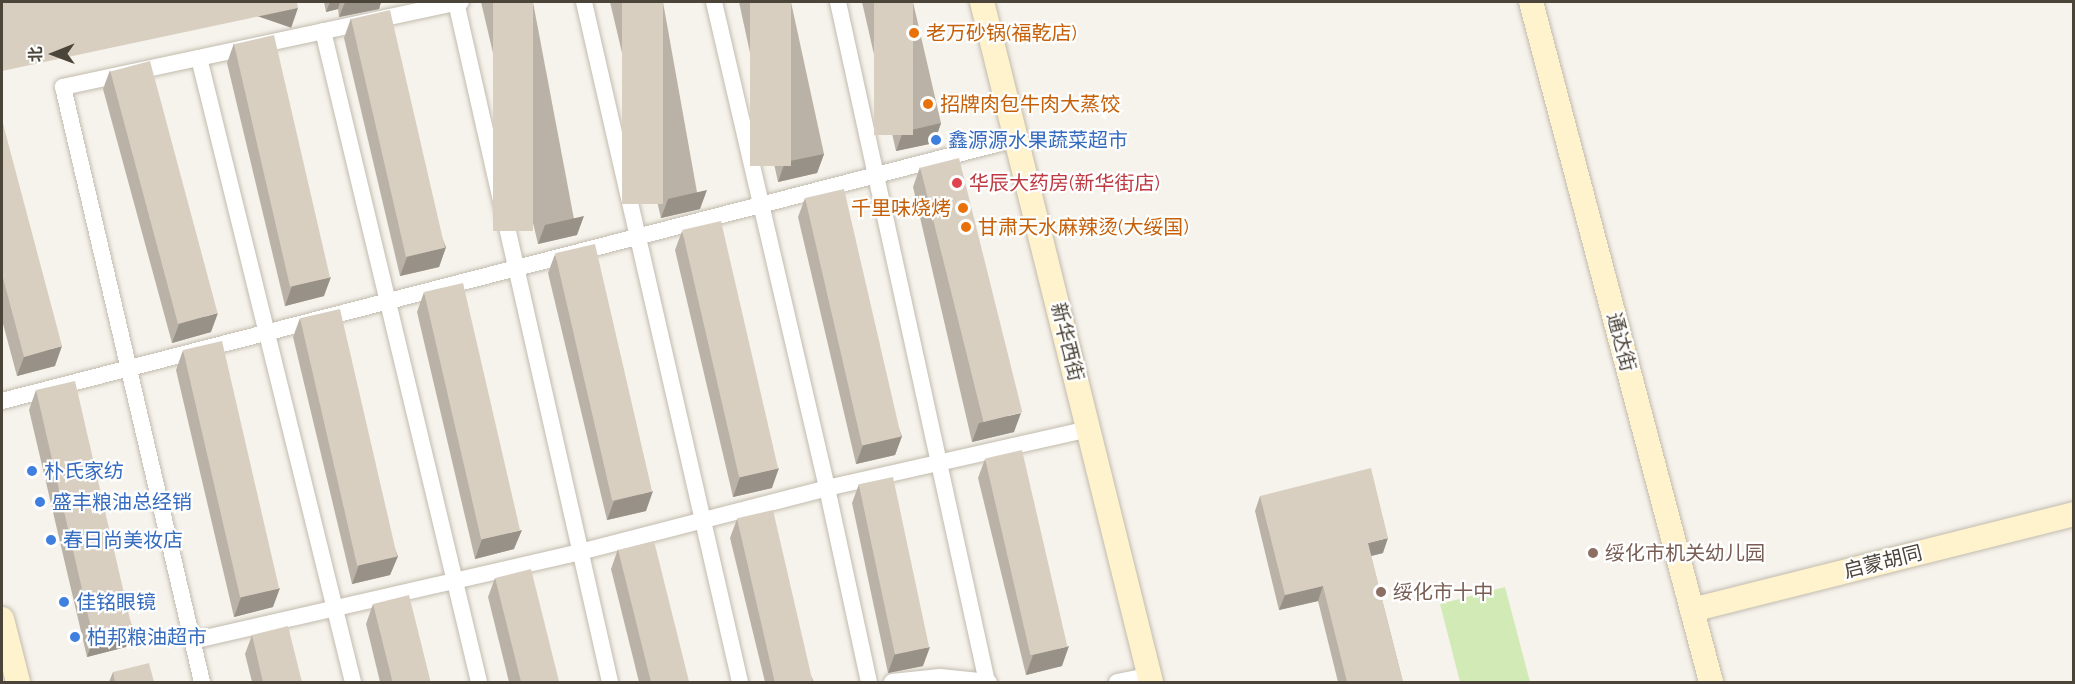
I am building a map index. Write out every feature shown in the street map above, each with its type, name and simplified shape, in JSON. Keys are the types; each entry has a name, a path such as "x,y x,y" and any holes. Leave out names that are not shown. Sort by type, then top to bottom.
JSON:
{"street":[{"path":"202,682 63,87 459,2 516,268 610,682"},
{"path":"584,2 740,682"},
{"path":"714,2 827,488 869,682"},
{"path":"838,2 988,682 940,677 892,682"},
{"name":"新华西街","path":"982,2 1150,679"},
{"name":"通达街","path":"1531,2 1711,682"},
{"path":"323,32 479,682"},
{"path":"199,58 353,682"},
{"path":"2,401 1016,139"},
{"path":"192,641 454,579 580,552 939,461 1089,429"},
{"name":"启蒙胡同","path":"1692,610 2073,514"},
{"path":"2,619 18,682"},
{"path":"1117,682 1150,679"}],"green space":[{"path":"1505,587 1530,682 1460,682 1440,604"}],"building":[{"path":"2,2 297,2 298,8 2,71"},
{"path":"493,2 533,2 533,231 493,231"},
{"path":"622,2 663,2 663,204 622,204"},
{"path":"750,2 791,2 791,166 750,166"},
{"path":"874,2 913,2 913,135 874,135"},
{"path":"390,10 445,248 406,257 351,19"},
{"path":"274,35 330,278 290,287 234,44"},
{"path":"150,61 218,313 178,324 110,72"},
{"path":"2,120 62,346 24,357 2,274"},
{"path":"959,158 1022,412 984,422 920,168"},
{"path":"844,189 901,436 862,445 805,198"},
{"path":"721,221 778,468 739,477 682,230"},
{"path":"595,244 652,491 612,501 555,253"},
{"path":"463,283 520,530 481,539 424,292"},
{"path":"340,309 397,556 357,566 300,318"},
{"path":"222,341 279,588 240,597 183,350"},
{"path":"75,381 132,628 93,637 36,390"},
{"path":"1022,450 1067,647 1030,655 985,459"},
{"path":"1371,468 1388,538 1368,543 1403,682 1347,682 1323,586 1285,595 1260,496"},
{"path":"893,477 929,647 895,654 859,484"},
{"path":"773,510 813,682 775,682 737,518"},
{"path":"654,541 689,682 651,682 618,550"},
{"path":"531,569 559,682 521,682 495,578"},
{"path":"409,595 431,681 393,682 373,604"},
{"path":"288,626 302,682 263,682 252,635"},
{"path":"149,663 154,682 115,682 113,672"}],"place":[{"name":"老万砂锅(福乾店)","path":"914,33"},
{"name":"招牌肉包牛肉大蒸饺","path":"928,104"},
{"name":"鑫源源水果蔬菜超市","path":"936,140"},
{"name":"华辰大药房(新华街店)","path":"957,183"},
{"name":"千里味烧烤","path":"963,208"},
{"name":"甘肃天水麻辣烫(大绥国)","path":"966,227"},
{"name":"朴氏家纺","path":"32,471"},
{"name":"盛丰粮油总经销","path":"40,502"},
{"name":"春日尚美妆店","path":"51,540"},
{"name":"绥化市机关幼儿园","path":"1593,553"},
{"name":"绥化市十中","path":"1381,592"},
{"name":"佳铭眼镜","path":"64,602"},
{"name":"柏邦粮油超市","path":"75,637"}]}
